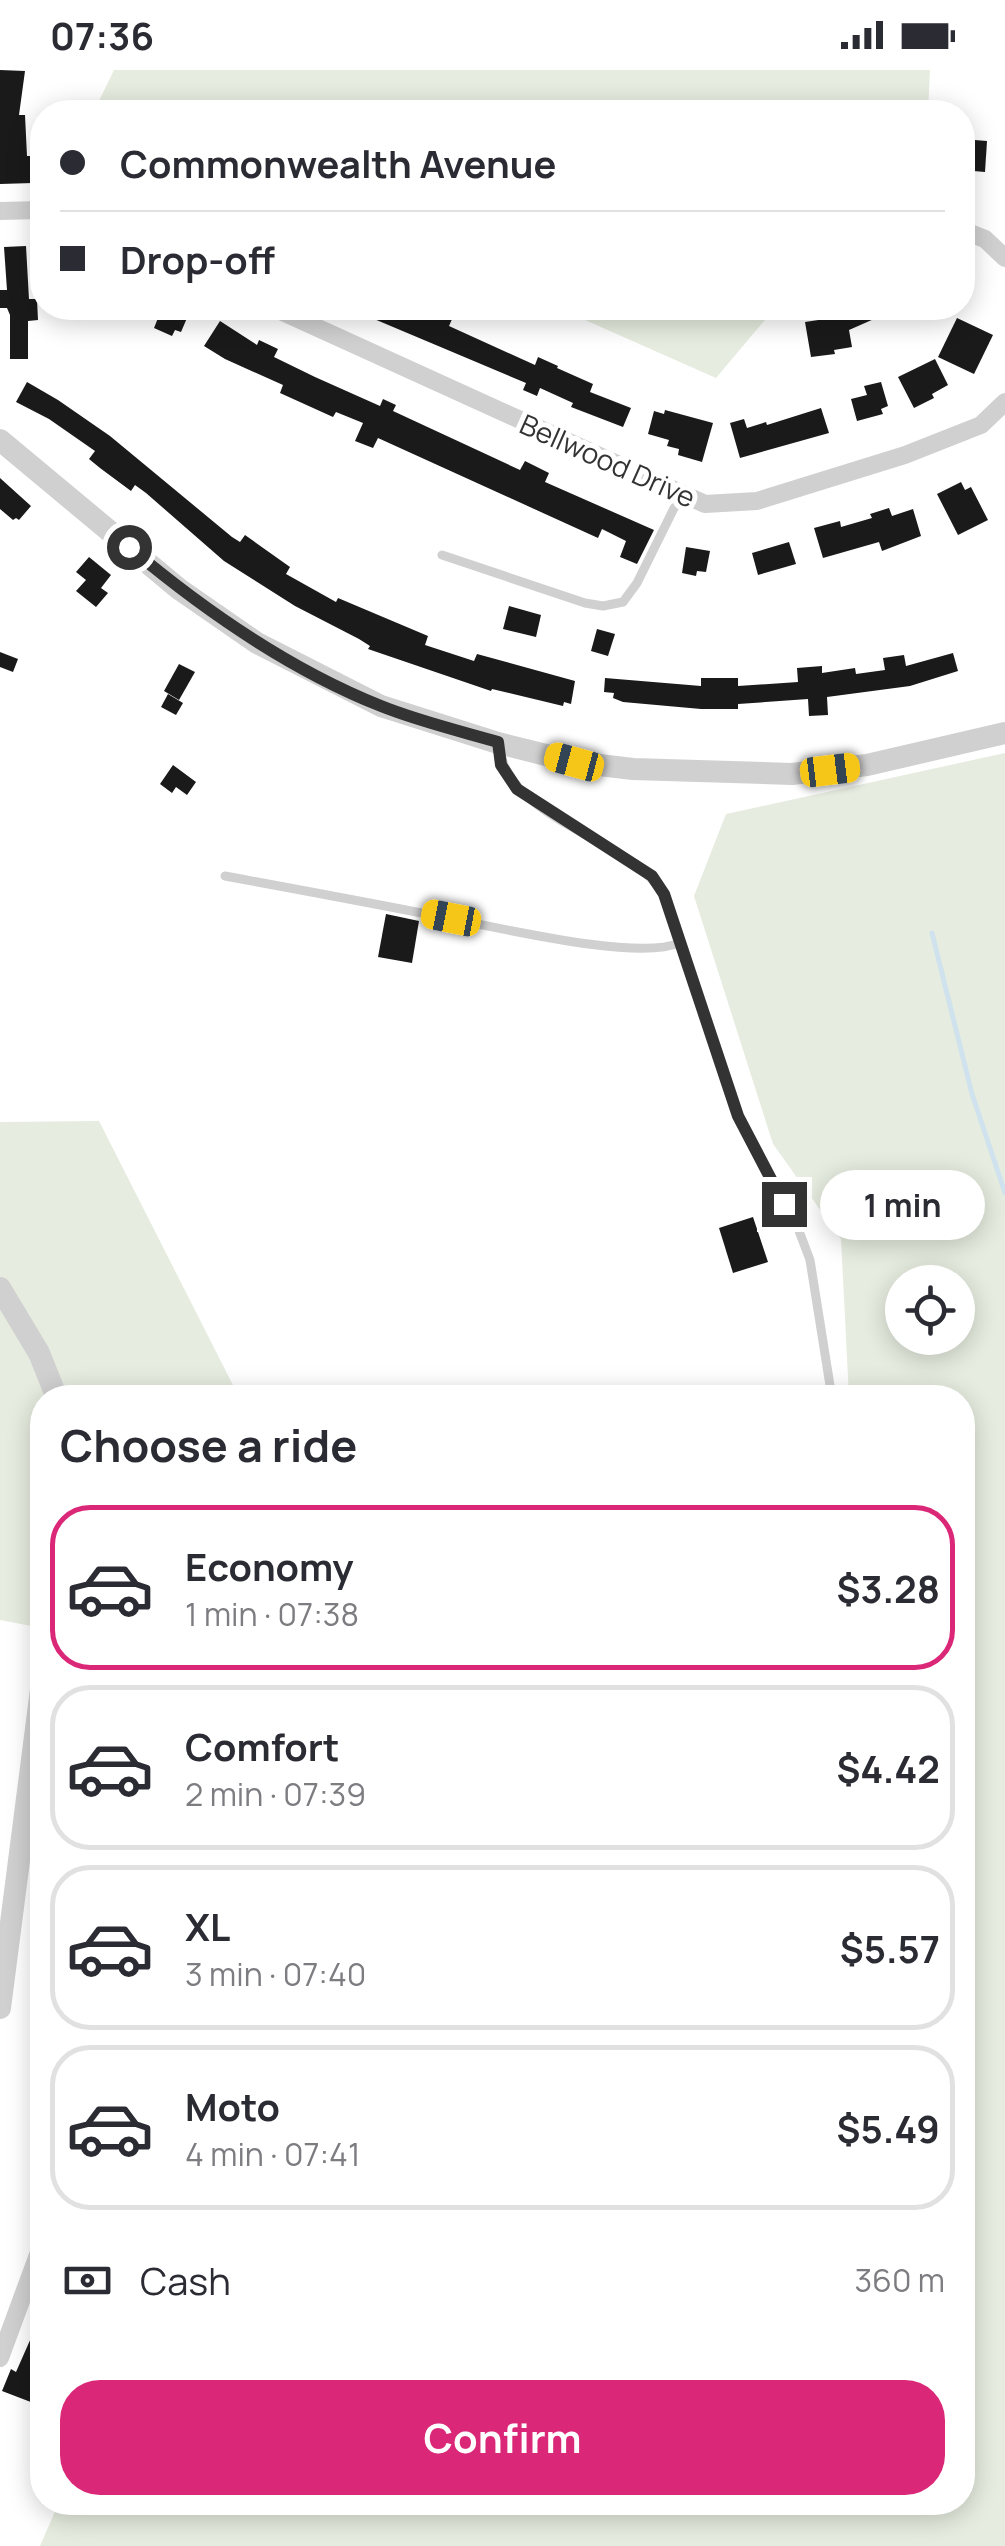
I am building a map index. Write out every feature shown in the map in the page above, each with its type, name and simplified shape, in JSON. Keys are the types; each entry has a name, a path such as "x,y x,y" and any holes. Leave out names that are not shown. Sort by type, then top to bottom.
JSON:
{"street":[{"path":"0,211 30,210"},
{"path":"975,235 985,238 1005,258"},
{"name":"Bellwood Drive","path":"300,320 705,504 758,501 905,456 981,425 1003,410"},
{"path":"0,440 179,589 257,643 381,706 498,742 574,762 633,770 792,774 867,765 1005,732"},
{"path":"0,1288 40,1353 52,1385"},
{"path":"0,2008 30,1790"},
{"path":"0,2358 30,2277"}],"lane":[{"path":"442,555 585,603 603,606 622,602 636,583 681,494"},
{"path":"498,742 501,765 517,789 652,876 664,894 738,1116 796,1223 810,1260 830,1385"},
{"path":"225,876 564,940 648,950 679,944"}],"shaded area":[{"path":"114,70 930,70 929,100 99,100"},
{"path":"585,320 765,320 716,378"},
{"path":"1005,753 1005,2546 40,2546 53,2515 975,2515 975,1385 848,1385 841,1239 773,1144 694,896 726,814"},
{"path":"99,1121 233,1385 30,1385 30,1626 0,1620 0,1122"}],"building":[{"path":"0,70 25,71 19,115 25,115 30,183 0,184"},
{"path":"975,140 987,141 985,172 975,171"},
{"path":"26,246 30,320 38,320 28,321 28,359 10,359 10,315 7,308 0,308 0,290 7,290 4,247"},
{"path":"157,320 186,320 181,332 175,330 172,336 154,328"},
{"path":"376,320 452,320 449,326 535,365 538,357 558,366 593,384 590,392 631,408 623,427 571,407 573,403 540,388 537,396 523,390 526,383"},
{"path":"872,320 849,330 852,347 811,357 805,322"},
{"path":"956,320 993,335 974,374 938,357"},
{"path":"220,321 257,345 259,340 278,349 274,357 315,377 380,406 383,399 396,405 393,411 520,470 525,461 549,473 545,482 654,530 637,564 620,557 626,541 602,529 598,538 378,438 373,448 355,441 363,423 336,412 333,417 280,393 283,385 204,346"},
{"path":"935,359 948,385 914,408 898,377"},
{"path":"27,382 110,436 232,537 240,542 245,535 290,567 286,574 336,602 338,598 428,636 425,645 474,661 477,654 575,681 571,704 564,702 563,706 491,691 368,649 370,646 359,639 295,606 224,561 135,485 131,491 100,468 89,459 95,451 16,402"},
{"path":"881,382 888,406 881,409 883,414 857,421 851,399 867,395 864,386"},
{"path":"821,408 829,433 740,458 730,423 744,419 747,428 766,422 767,425"},
{"path":"665,410 713,423 702,462 678,455 679,449 667,446 669,440 648,434 654,411 664,414"},
{"path":"0,478 31,506 19,520 13,520 0,509"},
{"path":"961,482 965,490 971,487 988,520 958,535 937,494"},
{"path":"889,508 892,516 913,509 921,536 882,551 879,542 823,558 814,528 840,521 841,527 872,518 870,514"},
{"path":"789,542 796,564 758,575 752,553"},
{"path":"686,547 710,551 706,572 697,571 696,576 682,573"},
{"path":"89,557 111,575 101,588 108,593 96,607 76,591 86,580 76,572"},
{"path":"509,606 541,615 536,637 503,629"},
{"path":"597,629 615,634 608,656 591,651"},
{"path":"0,652 18,659 13,672 0,667"},
{"path":"953,653 958,671 910,686 827,697 828,715 809,716 808,699 738,704 738,709 701,709 623,702 613,698 614,693 604,692 605,678 701,686 701,678 738,678 738,686 798,682 797,668 822,666 822,673 855,668 856,674 885,670 883,658 904,655 906,666"},
{"path":"179,664 195,672 179,700 164,691"},
{"path":"168,694 183,703 176,715 161,707"},
{"path":"173,765 196,782 187,795 176,787 172,793 160,784"},
{"path":"386,914 419,921 412,963 378,957"},
{"path":"753,1217 768,1262 733,1273 719,1228"},
{"path":"30,2340 30,2402 2,2391 11,2369 16,2372"}],"waterway":[{"path":"932,933 972,1094 1005,1193"}],"route":[{"path":"129,547 179,589 238,630 316,675 381,706 498,742 501,765 517,789 652,876 664,894 738,1116 784,1204"}]}
